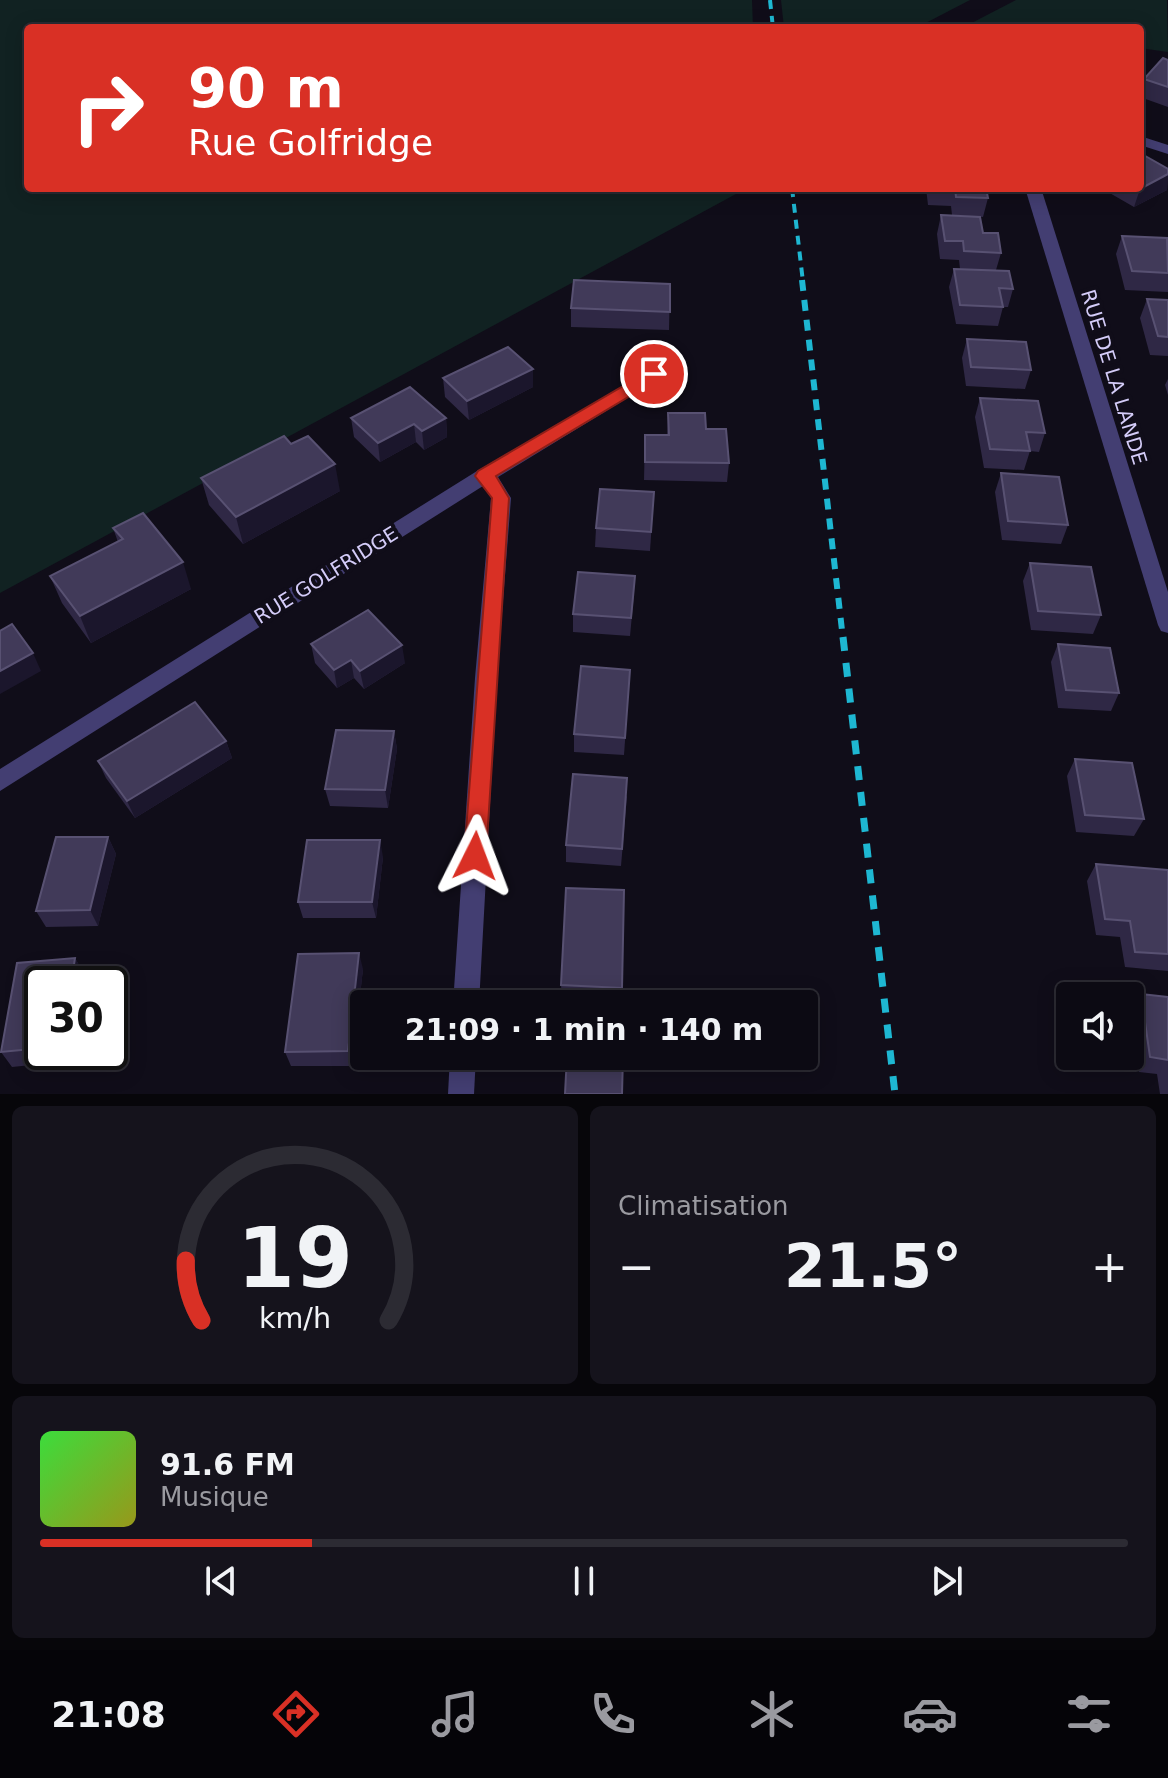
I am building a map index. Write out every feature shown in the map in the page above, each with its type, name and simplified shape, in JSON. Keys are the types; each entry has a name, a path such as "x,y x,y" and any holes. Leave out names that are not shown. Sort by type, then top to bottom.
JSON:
{"street":[{"path":"1144,141 1168,150"},
{"name":"RUE DE LA LANDE","path":"1034,192 1168,625"},
{"name":"RUE GOLFRIDGE","path":"0,781 484,476 654,374"},
{"path":"467,990 486,678 501,498 493,483 484,476"},
{"path":"461,1094 462,1070"}],"shaded area":[{"path":"0,0 752,0 753,24 24,24 24,192 740,192 0,593"},
{"path":"781,0 970,0 924,24 784,24"},
{"path":"1016,0 1167,0 1168,52 1144,49 1144,24 970,24"}],"building":[{"path":"1163,58 1168,60 1168,87 1144,79"},
{"path":"1144,155 1168,169 1168,174 1144,187"},
{"path":"955,192 987,192 988,198 956,197"},
{"path":"941,215 980,217 983,233 998,233 1001,253 964,251 963,241 945,241"},
{"path":"1122,236 1167,238 1168,273 1132,271"},
{"path":"954,269 1009,271 1013,289 999,288 1003,307 960,305"},
{"path":"574,280 670,284 670,312 571,308"},
{"path":"1147,299 1168,300 1168,337 1158,336"},
{"path":"967,339 1026,342 1031,370 971,367"},
{"path":"508,347 533,369 467,401 443,378"},
{"path":"410,387 446,418 422,431 414,424 378,443 351,418"},
{"path":"980,398 1038,401 1045,433 1026,432 1030,451 990,449"},
{"path":"668,413 705,413 706,429 726,429 729,463 645,462 645,435 669,435"},
{"path":"284,436 291,444 308,436 335,464 236,517 201,478"},
{"path":"1001,473 1059,477 1068,525 1008,521"},
{"path":"600,489 654,492 651,532 596,528"},
{"path":"143,513 183,562 80,616 50,576 123,539 113,528"},
{"path":"1030,563 1091,567 1101,615 1038,611"},
{"path":"578,572 635,576 631,618 573,614"},
{"path":"368,610 402,645 360,671 351,660 334,670 311,644"},
{"path":"12,624 33,653 0,671 0,631"},
{"path":"1058,644 1110,648 1119,693 1066,690"},
{"path":"581,666 630,670 625,738 574,734"},
{"path":"195,702 226,741 127,801 98,761"},
{"path":"336,730 394,731 385,790 325,789"},
{"path":"1075,759 1132,763 1144,819 1085,815"},
{"path":"573,774 627,778 622,849 566,845"},
{"path":"56,837 108,837 90,910 36,911"},
{"path":"307,840 380,840 372,902 298,902"},
{"path":"1096,864 1168,870 1168,954 1135,952 1130,921 1105,919"},
{"path":"566,888 624,890 622,988 561,985"},
{"path":"359,953 355,990 350,990 348,1051 285,1052 298,954"},
{"path":"75,958 74,966 24,966 24,1050 1,1052 17,963"},
{"path":"1144,994 1168,997 1168,1060 1150,1057"},
{"path":"566,1070 623,1070 622,1094 565,1094"}],"railway":[{"path":"770,0 773,24"},
{"path":"792,192 803,282"},
{"path":"802,280 843,639"},
{"path":"843,637 895,1094"}],"route":[{"path":"475,856 501,498 493,483 484,476 654,374"}]}
